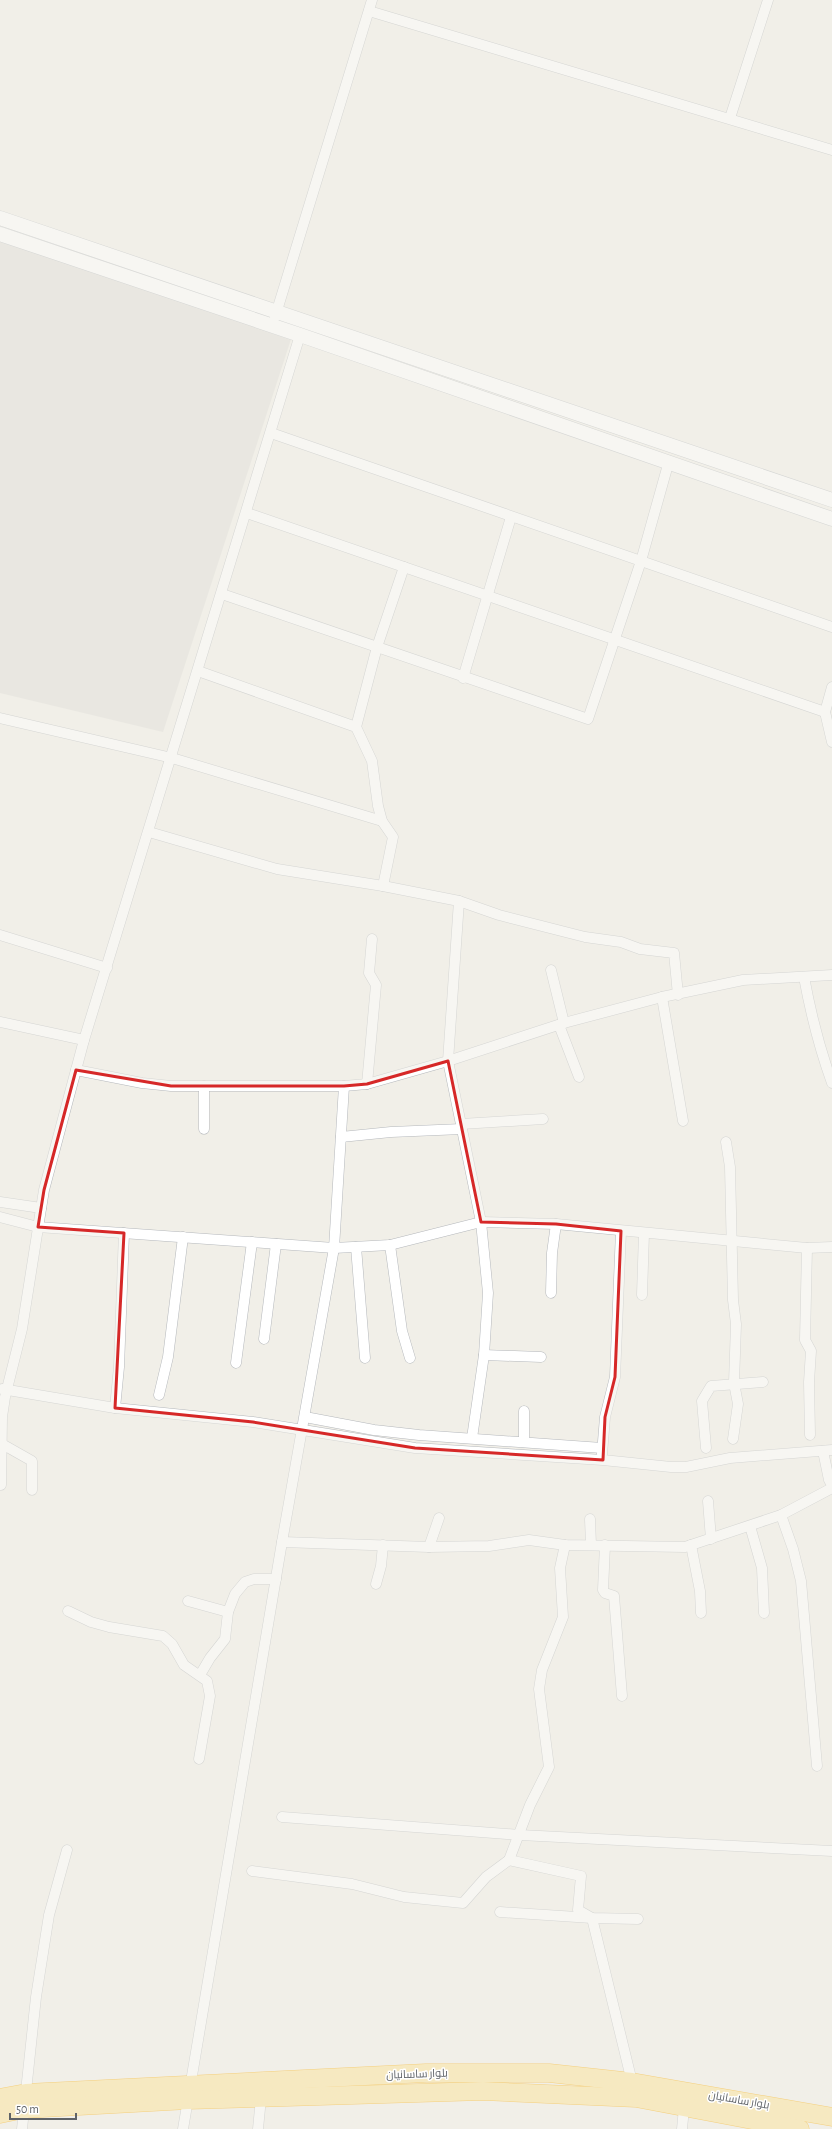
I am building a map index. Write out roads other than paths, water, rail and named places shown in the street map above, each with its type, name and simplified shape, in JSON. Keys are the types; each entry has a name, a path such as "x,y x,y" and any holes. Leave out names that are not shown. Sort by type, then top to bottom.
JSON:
{"highway":[{"name":"بلوار ساسانیان","path":"0,2098 25,2101 190,2092 434,2073 549,2073 634,2090 832,2117"},
{"name":"بلوار ساسانیان","path":"190,2092 262,2098 483,2091 634,2090 684,2108 800,2129"},
{"name":"بلوار ساسانیان","path":"0,2114 25,2101"}],"street":[{"path":"274,319 372,0"},
{"path":"730,118 768,0"},
{"path":"369,11 730,118 832,150"},
{"path":"0,218 274,319 300,335 669,461 832,519"},
{"path":"0,234 274,319 832,500"},
{"path":"1,1485 4,1389 13,1370 22,1329 41,1208 76,1070 300,335"},
{"path":"271,433 832,627"},
{"path":"222,594 463,678 588,719 641,561 669,461"},
{"path":"246,513 825,712"},
{"path":"463,678 511,517"},
{"path":"383,886 393,837 382,821 378,806 372,761 356,727 377,647 404,567"},
{"path":"198,671 356,727"},
{"path":"832,687 825,712 832,742"},
{"path":"0,718 172,758 382,821"},
{"path":"149,832 277,869 383,886 459,901 499,915 585,937 621,942 640,949 674,953 678,995"},
{"path":"459,901 448,1061 481,1222 488,1293 484,1355 472,1438"},
{"path":"0,935 107,968"},
{"path":"367,1084 376,985 370,973 372,939"},
{"path":"551,970 562,1024 579,1078"},
{"path":"76,1070 142,1083 172,1086 344,1086 367,1084 448,1061 562,1024 662,997 678,995 743,980 832,975"},
{"path":"804,977 812,1022 832,1083"},
{"path":"662,997 684,1121"},
{"path":"0,1022 84,1040"},
{"path":"204,1086 204,1129"},
{"path":"183,2129 282,1542 334,1248 344,1086"},
{"path":"341,1137 543,1119"},
{"path":"726,1142 733,1240 733,1300 736,1324 734,1383 738,1404 733,1439"},
{"path":"0,1202 41,1208"},
{"path":"0,1217 38,1227 334,1248 390,1245 481,1222 556,1224 807,1248 832,1247"},
{"path":"551,1293 552,1253 556,1224"},
{"path":"603,1460 602,1448 605,1417 615,1377 621,1231"},
{"path":"115,1408 124,1233"},
{"path":"642,1295 644,1233"},
{"path":"159,1395 168,1357 183,1237"},
{"path":"236,1363 252,1242"},
{"path":"264,1339 276,1244"},
{"path":"390,1245 402,1331 410,1358"},
{"path":"356,1247 365,1358"},
{"path":"807,1248 805,1340 811,1351 809,1382 810,1436"},
{"path":"484,1355 541,1358"},
{"path":"706,1448 702,1401 711,1386 734,1383 764,1382"},
{"path":"4,1389 115,1408 253,1422 415,1448 686,1467 730,1458 828,1451 829,1480 832,1487 781,1515 685,1547 565,1545 529,1540 489,1546 429,1547 282,1542"},
{"path":"524,1411 524,1442"},
{"path":"305,1417 374,1430 419,1436 472,1438 602,1448"},
{"path":"2,1444 32,1461 32,1490"},
{"path":"708,1501 711,1539"},
{"path":"781,1515 793,1549 801,1581 816,1766"},
{"path":"429,1547 439,1518"},
{"path":"590,1519 591,1545"},
{"path":"750,1526 762,1568 764,1613"},
{"path":"376,1584 381,1566 383,1545"},
{"path":"252,1871 352,1884 404,1897 464,1903 486,1877 509,1860 520,1835 530,1805 549,1767 539,1689 542,1670 563,1617 560,1568 565,1545"},
{"path":"605,1545 603,1590 605,1593 614,1596 622,1696"},
{"path":"691,1545 700,1592 701,1614"},
{"path":"200,1675 210,1658 225,1640 228,1612 235,1594 245,1582 254,1579 276,1579"},
{"path":"188,1601 228,1612"},
{"path":"68,1611 91,1622 109,1627 163,1636 172,1644 184,1665 207,1681 210,1696 199,1759"},
{"path":"282,1817 520,1835 832,1851"},
{"path":"22,2129 36,1997 49,1914 67,1850"},
{"path":"509,1860 581,1876 578,1910 592,1918 634,2090"},
{"path":"500,1912 592,1918 638,1918"},
{"path":"258,2129 262,2098"},
{"path":"682,2129 684,2108"}]}
